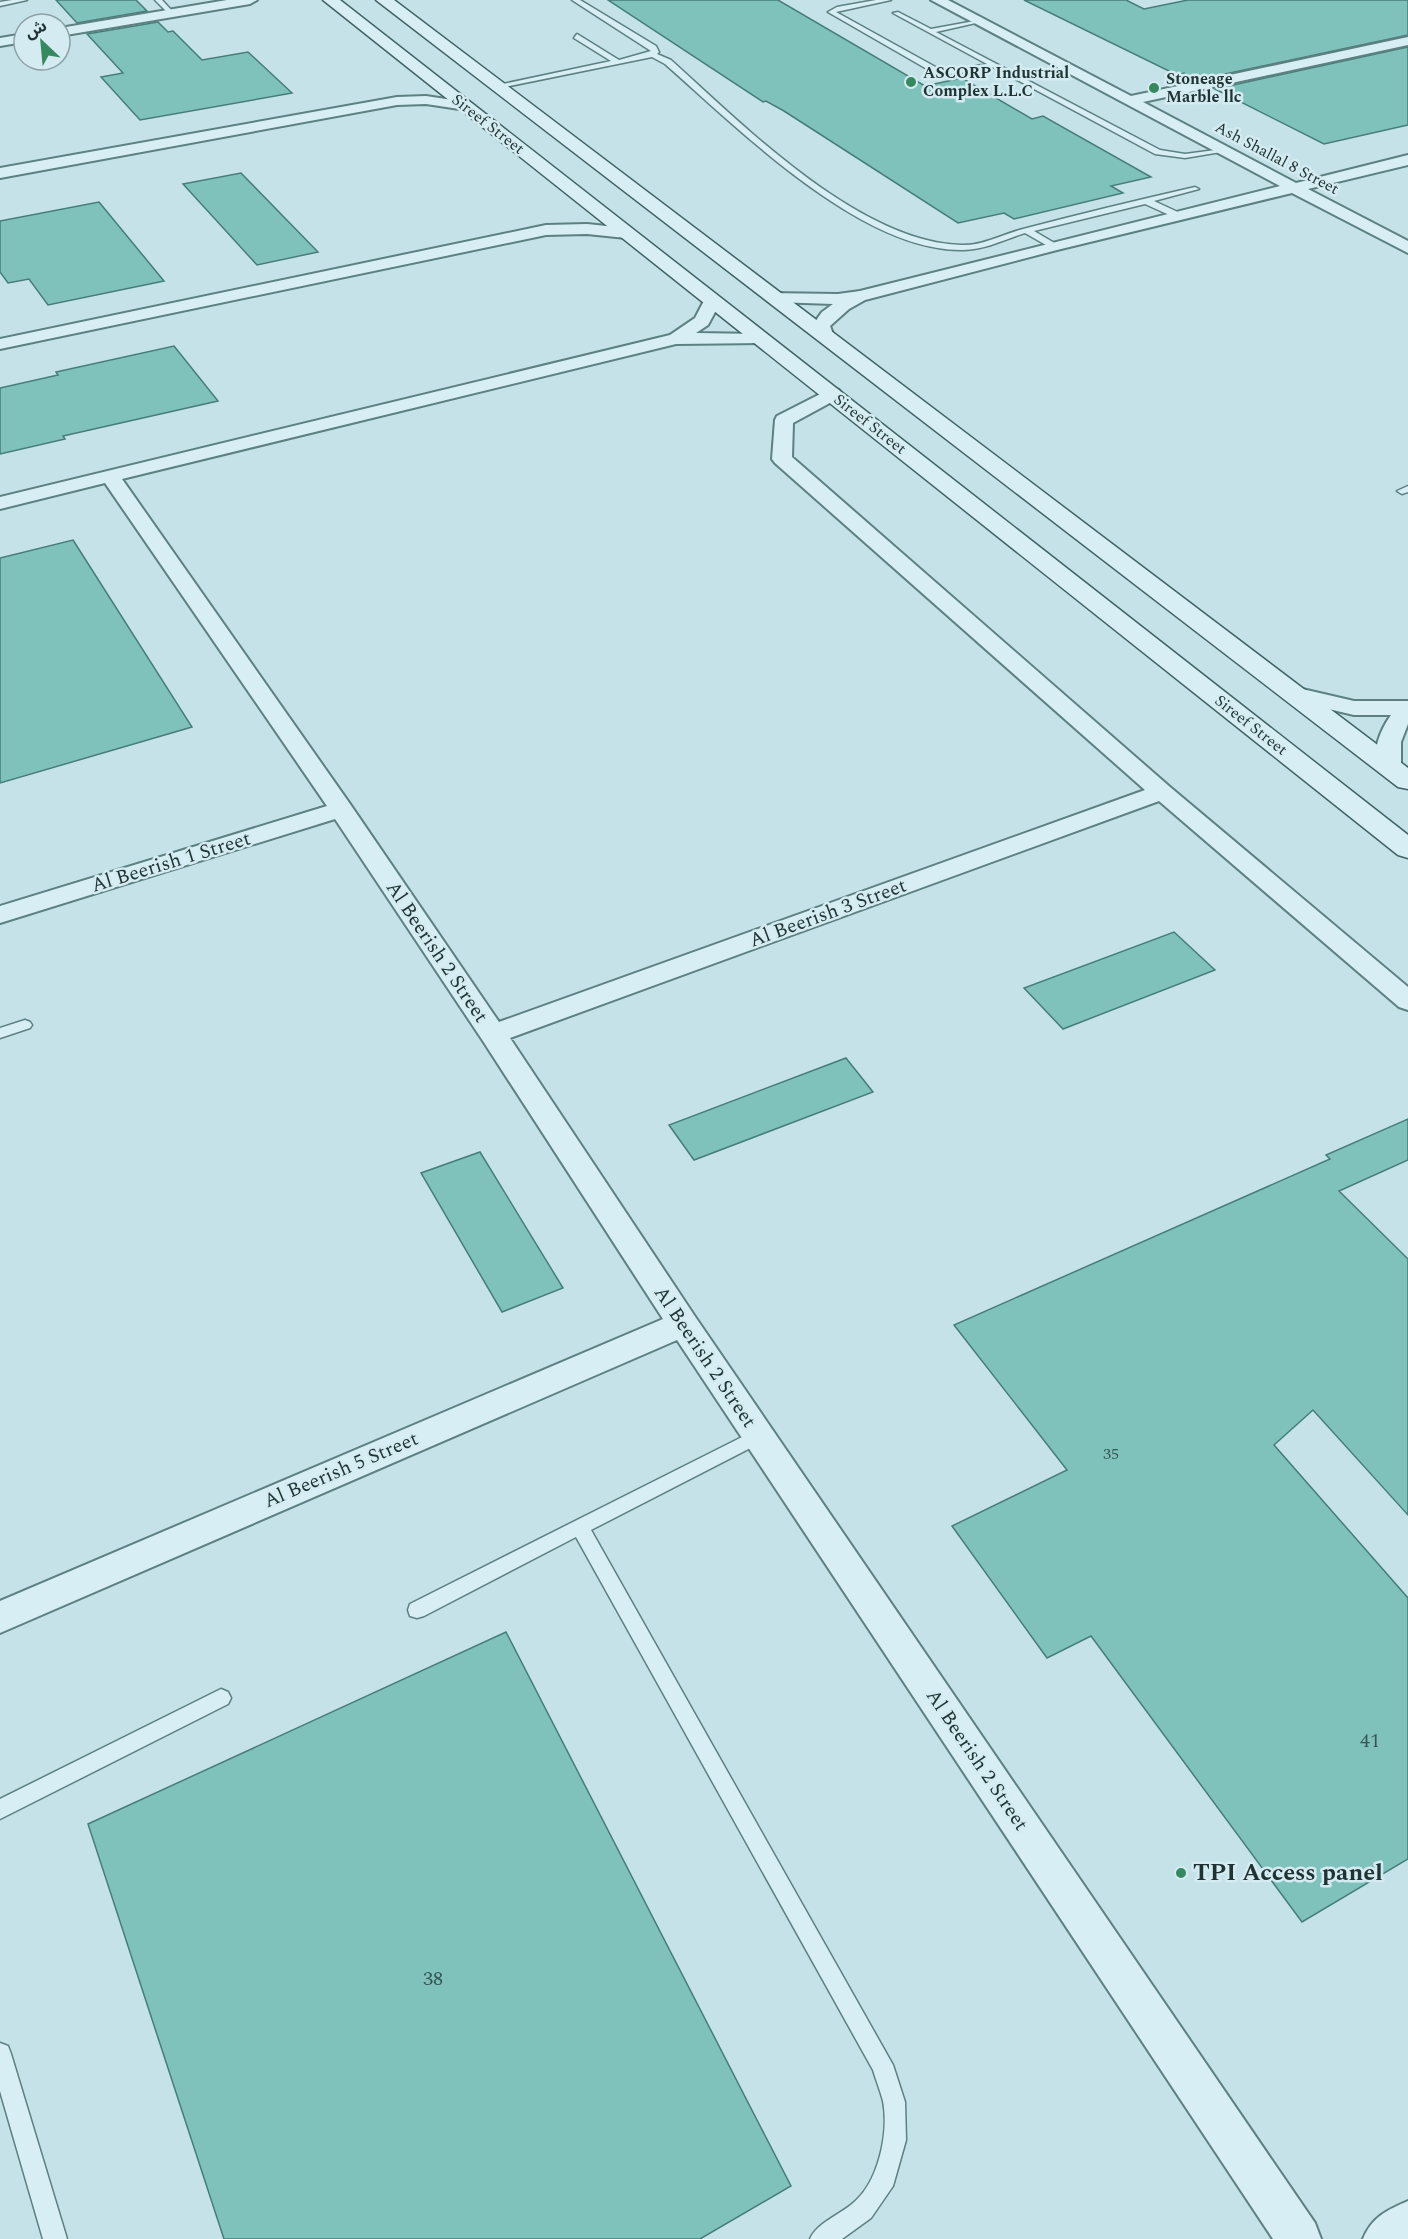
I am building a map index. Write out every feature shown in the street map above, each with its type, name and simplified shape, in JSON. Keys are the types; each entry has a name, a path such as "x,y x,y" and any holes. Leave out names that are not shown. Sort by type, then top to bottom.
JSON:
{"main road":[{"name":"Sireef Street","path":"331,0 1408,849"},
{"name":"Sireef Street","path":"384,0 1408,781"}],"street":[{"path":"72,30 250,0"},
{"name":"Ash Shallal 8 Street","path":"938,0 1408,248"},
{"path":"1129,102 1408,41"},
{"path":"397,101 421,87 428,76"},
{"path":"0,173 397,101 426,100 466,106"},
{"path":"774,297 838,299 861,296 1053,246 1408,160"},
{"path":"546,230 571,216 583,200"},
{"path":"0,345 546,230 587,229 626,233"},
{"path":"824,334 821,326 828,316 861,296"},
{"path":"676,339 702,321 712,301"},
{"path":"0,503 676,339 761,339"},
{"path":"832,394 784,420 782,459 1162,792 1408,1001"},
{"name":"Al Beerish 2 Street","path":"110,477 341,808 493,1034 683,1324 1299,2239"},
{"path":"1298,696 1354,708 1408,709"},
{"path":"1389,766 1387,753 1393,729 1408,709"},
{"name":"Al Beerish 3 Street","path":"493,1034 1162,792"},
{"name":"Al Beerish 1 Street","path":"0,915 341,808"},
{"name":"Al Beerish 5 Street","path":"0,1617 683,1324"},
{"path":"1385,2239 1408,2223"}],"lane":[{"path":"0,4 24,0"},
{"path":"158,0 171,13"},
{"path":"575,0 653,48 655,50 652,54"},
{"path":"888,0 831,12 937,71 955,72 993,64"},
{"path":"896,13 1158,152 1185,156 1223,151"},
{"path":"929,31 978,21"},
{"path":"577,36 617,62"},
{"path":"498,87 652,54 668,62 807,181 838,202 876,223 918,240 952,247 982,245 1026,230 1195,189"},
{"path":"1146,201 1179,216"},
{"path":"1026,230 1053,246"},
{"path":"0,1033 25,1025"},
{"path":"417,1610 758,1436"},
{"path":"580,1527 882,2065 894,2102 895,2140 885,2178 863,2210 822,2239"},
{"path":"0,1809 221,1698"},
{"path":"0,2054 55,2239"}],"building":[{"path":"56,0 136,0 147,11 77,23 72,18 72,12 67,12"},
{"path":"608,0 778,0 925,86 962,78 1032,119 1043,116 1151,177 1111,186 1123,193 1014,219 1004,213 958,223 784,111 766,101 763,102"},
{"path":"1024,0 1126,0 1144,9 1188,0 1408,0 1408,35 1197,80 1184,73 1177,75"},
{"path":"158,22 168,32 173,31 202,60 248,52 292,93 140,120 101,77 123,73 87,34"},
{"path":"1408,47 1408,125 1324,144 1215,89"},
{"path":"241,173 318,252 257,265 183,184"},
{"path":"99,202 164,281 48,305 29,279 8,283 0,272 0,221"},
{"path":"174,346 218,401 63,436 65,439 0,454 0,388 58,375 56,372"},
{"path":"73,540 192,727 0,783 0,558"},
{"path":"1174,932 1215,970 1063,1029 1024,988"},
{"path":"846,1058 873,1092 694,1160 669,1125"},
{"path":"1408,1119 1408,1160 1339,1191 1408,1259 1408,1515 1313,1410 1274,1445 1408,1598 1408,1859 1302,1922 1091,1636 1047,1658 952,1526 1067,1470 954,1325 1330,1159 1326,1155"},
{"path":"480,1152 563,1288 502,1312 421,1173"},
{"path":"506,1632 791,2186 700,2239 224,2239 88,1824"}],"place":[{"name":"ASCORP Industrial Complex L.L.C","path":"911,82"},
{"name":"Stoneage Marble llc","path":"1154,88"},
{"name":"TPI Access panel","path":"1181,1873"}]}
